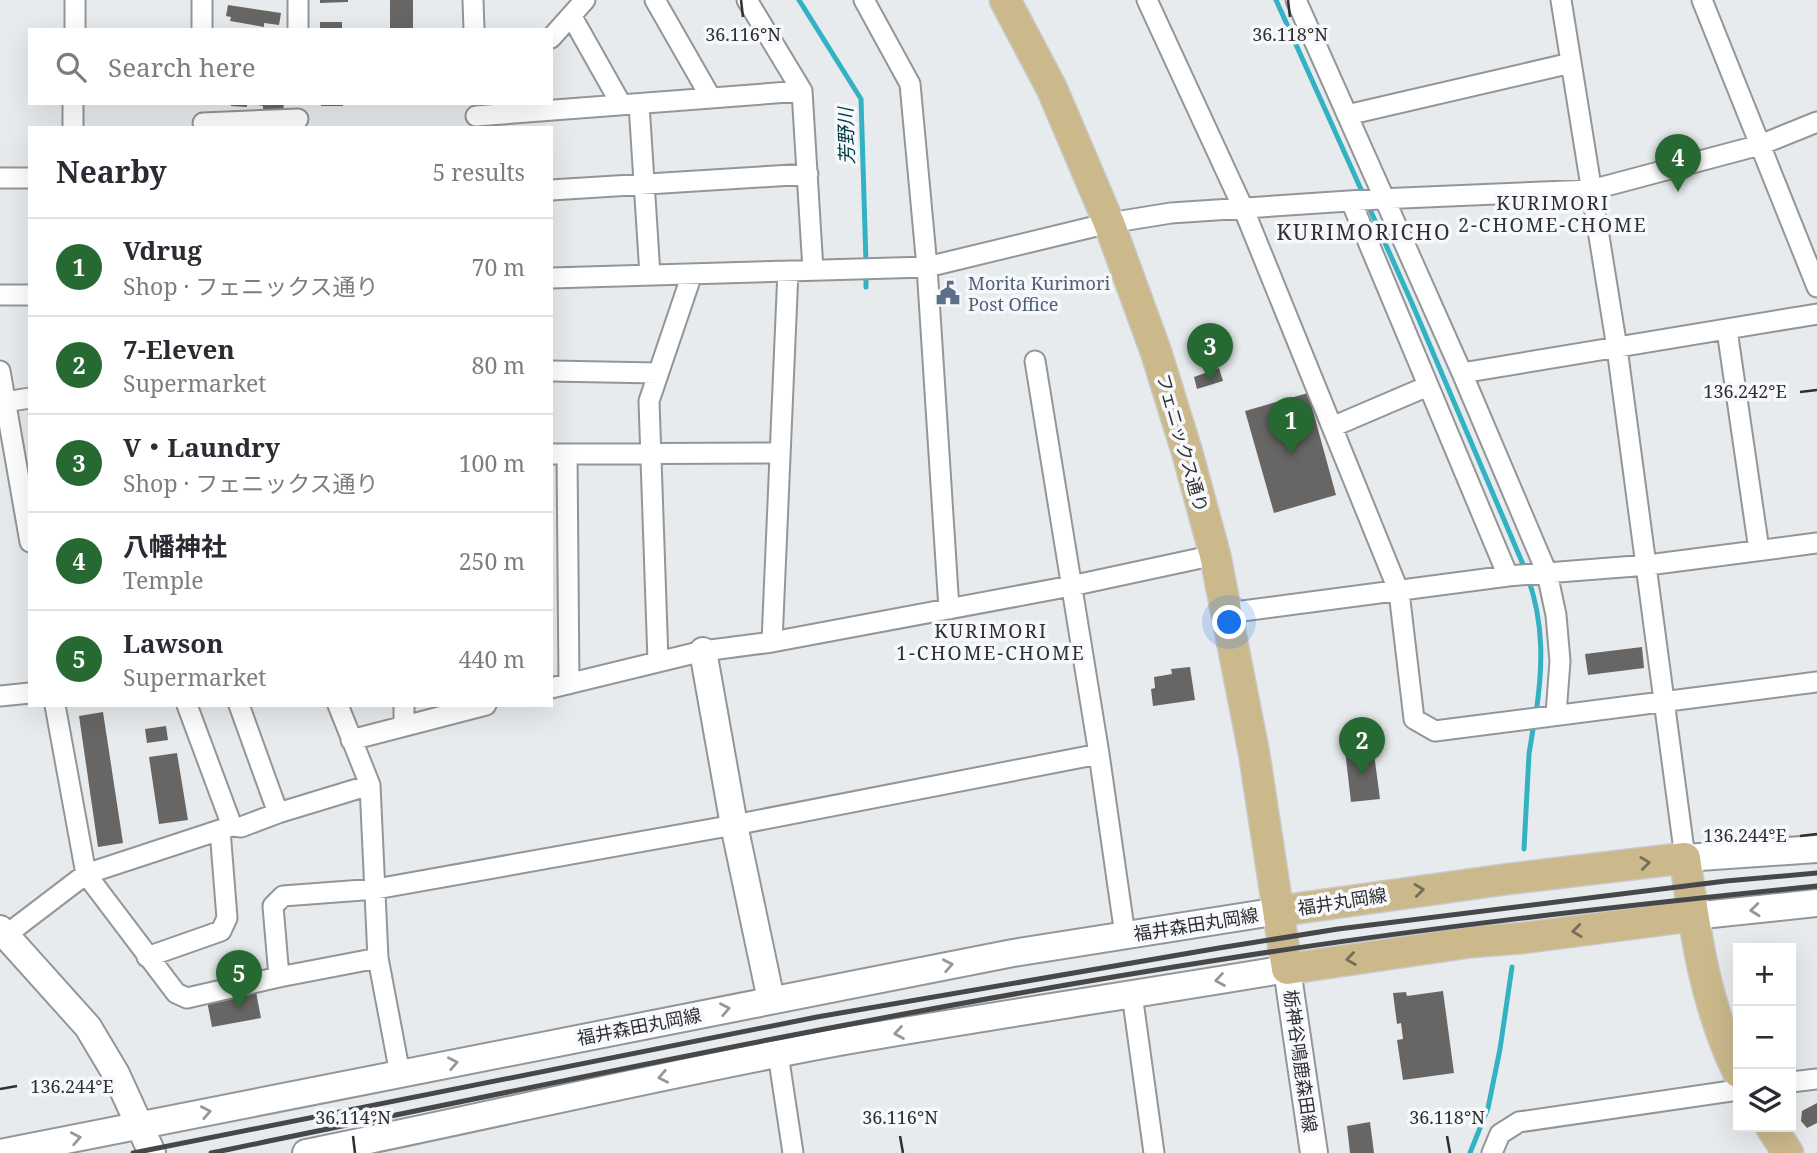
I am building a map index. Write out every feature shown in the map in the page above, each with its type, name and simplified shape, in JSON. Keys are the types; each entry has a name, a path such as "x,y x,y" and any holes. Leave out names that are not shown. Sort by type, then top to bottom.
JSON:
{"main road":[{"name":"フェニックス通り","path":"1005,0 1052,89 1110,223 1156,352 1187,452 1216,555 1254,753 1279,911"},
{"path":"703,651 734,825 771,1000"},
{"path":"1737,1069 1710,1000 1702,970 1685,858 1817,849"},
{"name":"福井丸岡線","path":"1287,969 1279,911 1508,878 1685,858"},
{"path":"309,1153 586,1092 778,1054 1132,994 1472,942 1817,903"},
{"name":"福井森田丸岡線","path":"6,1152 1013,953 1279,911"},
{"path":"3,932 88,1027 116,1074 152,1153"},
{"name":"栃神谷鳴鹿森田線","path":"1287,969 1314,1153"},
{"path":"1774,1132 1788,1153"}],"street":[{"path":"75,0 75,28"},
{"path":"202,0 202,28"},
{"path":"298,0 298,28"},
{"path":"473,0 474,28"},
{"path":"553,36 585,0"},
{"path":"654,0 711,98"},
{"path":"747,0 802,92 813,270"},
{"path":"864,0 910,84 927,267 949,608"},
{"path":"1147,0 1244,210 1399,592 1414,719 1435,731 1817,682"},
{"path":"1296,0 1382,199 1462,373 1547,573 1556,615 1560,661 1556,714"},
{"path":"1561,0 1617,348 1685,858"},
{"path":"1702,0 1817,287"},
{"path":"572,17 630,104 644,183 650,275"},
{"path":"1347,115 1571,64"},
{"path":"479,113 802,92"},
{"path":"73,105 73,126"},
{"path":"203,105 203,125 298,117"},
{"path":"553,278 927,267 1110,223 1171,213 1382,199 1591,190 1760,145 1817,122"},
{"path":"553,190 808,174"},
{"path":"0,178 28,178"},
{"path":"1351,201 1508,576"},
{"path":"772,642 788,271"},
{"path":"658,661 649,401 692,274"},
{"path":"0,295 28,295"},
{"path":"1462,373 1817,314"},
{"path":"1727,330 1759,550"},
{"path":"1035,361 1099,754 1125,934"},
{"path":"553,370 657,373"},
{"path":"0,371 27,502"},
{"path":"1332,427 1428,386"},
{"path":"5,402 28,398"},
{"path":"779,453 559,454 560,686 703,651 772,642 1070,586 1216,555"},
{"path":"1227,613 1508,576 1647,565 1817,543"},
{"path":"0,696 28,693"},
{"path":"55,707 86,874 176,993 187,998 279,976 378,958"},
{"path":"147,957 221,931 227,918 226,828 188,707"},
{"path":"240,707 278,813"},
{"path":"339,707 370,785 378,958 400,1074"},
{"path":"404,707 404,726"},
{"path":"351,740 478,707"},
{"path":"279,976 273,906 284,896 376,889 734,825 1099,754"},
{"path":"3,932 86,874 370,785"},
{"path":"1132,994 1154,1153"},
{"path":"778,1054 793,1153"},
{"path":"1796,1081 1817,1079"},
{"path":"1492,1153 1500,1134 1519,1122 1733,1091"}],"building":[{"path":"320,0 348,0 348,2 320,3"},
{"path":"390,0 413,0 413,28 390,28"},
{"path":"228,5 281,13 279,25 264,23 264,27 230,21 231,17 226,16"},
{"path":"320,22 342,22 342,28 320,28"},
{"path":"258,105 284,105 283,111 263,109 263,106"},
{"path":"1219,368 1223,381 1197,389 1194,377"},
{"path":"1308,393 1336,495 1274,513 1245,411"},
{"path":"1642,647 1644,668 1588,675 1585,654"},
{"path":"1190,667 1195,700 1153,706 1151,689 1155,688 1154,677 1172,674 1171,669"},
{"path":"103,712 123,843 98,847 79,716"},
{"path":"166,726 168,740 147,743 145,729"},
{"path":"1373,746 1380,799 1351,802 1345,750"},
{"path":"177,753 188,820 159,824 149,757"},
{"path":"1443,991 1454,1073 1403,1080 1397,1040 1403,1039 1401,1023 1397,1024 1393,993 1406,992 1407,996"},
{"path":"256,992 261,1018 212,1027 207,1001"},
{"path":"1817,1103 1817,1123 1807,1128 1801,1121 1802,1111"},
{"path":"1370,1122 1374,1153 1350,1153 1347,1126"}],"waterway":[{"name":"芳野川","path":"799,0 861,99 866,263"},
{"path":"1276,0 1364,196"},
{"path":"1368,205 1525,569"},
{"name":"芳野川","path":"866,273 866,287"},
{"path":"1528,578 1537,612 1541,645 1536,713"},
{"path":"1524,849 1529,754 1534,723"},
{"path":"1470,1153 1488,1108 1512,967"}],"railway":[{"path":"133,1153 817,1017 1219,948 1338,929 1726,881 1817,873"},
{"path":"211,1153 716,1050 1097,980 1446,928 1817,886"}],"place":[{"name":"八幡神社","path":"1678,192"},
{"name":"Morita Kurimori Post Office","path":"948,293"},
{"name":"V・Laundry","path":"1210,381"},
{"name":"Vdrug","path":"1291,455"},
{"name":"7-Eleven","path":"1362,775"},
{"name":"Lawson","path":"239,1008"}],"district":[{"name":"KURIMORI 2-CHOME-CHOME","path":"1553,214"},
{"name":"KURIMORICHO","path":"1364,232"},
{"name":"KURIMORI 1-CHOME-CHOME","path":"991,642"}]}
